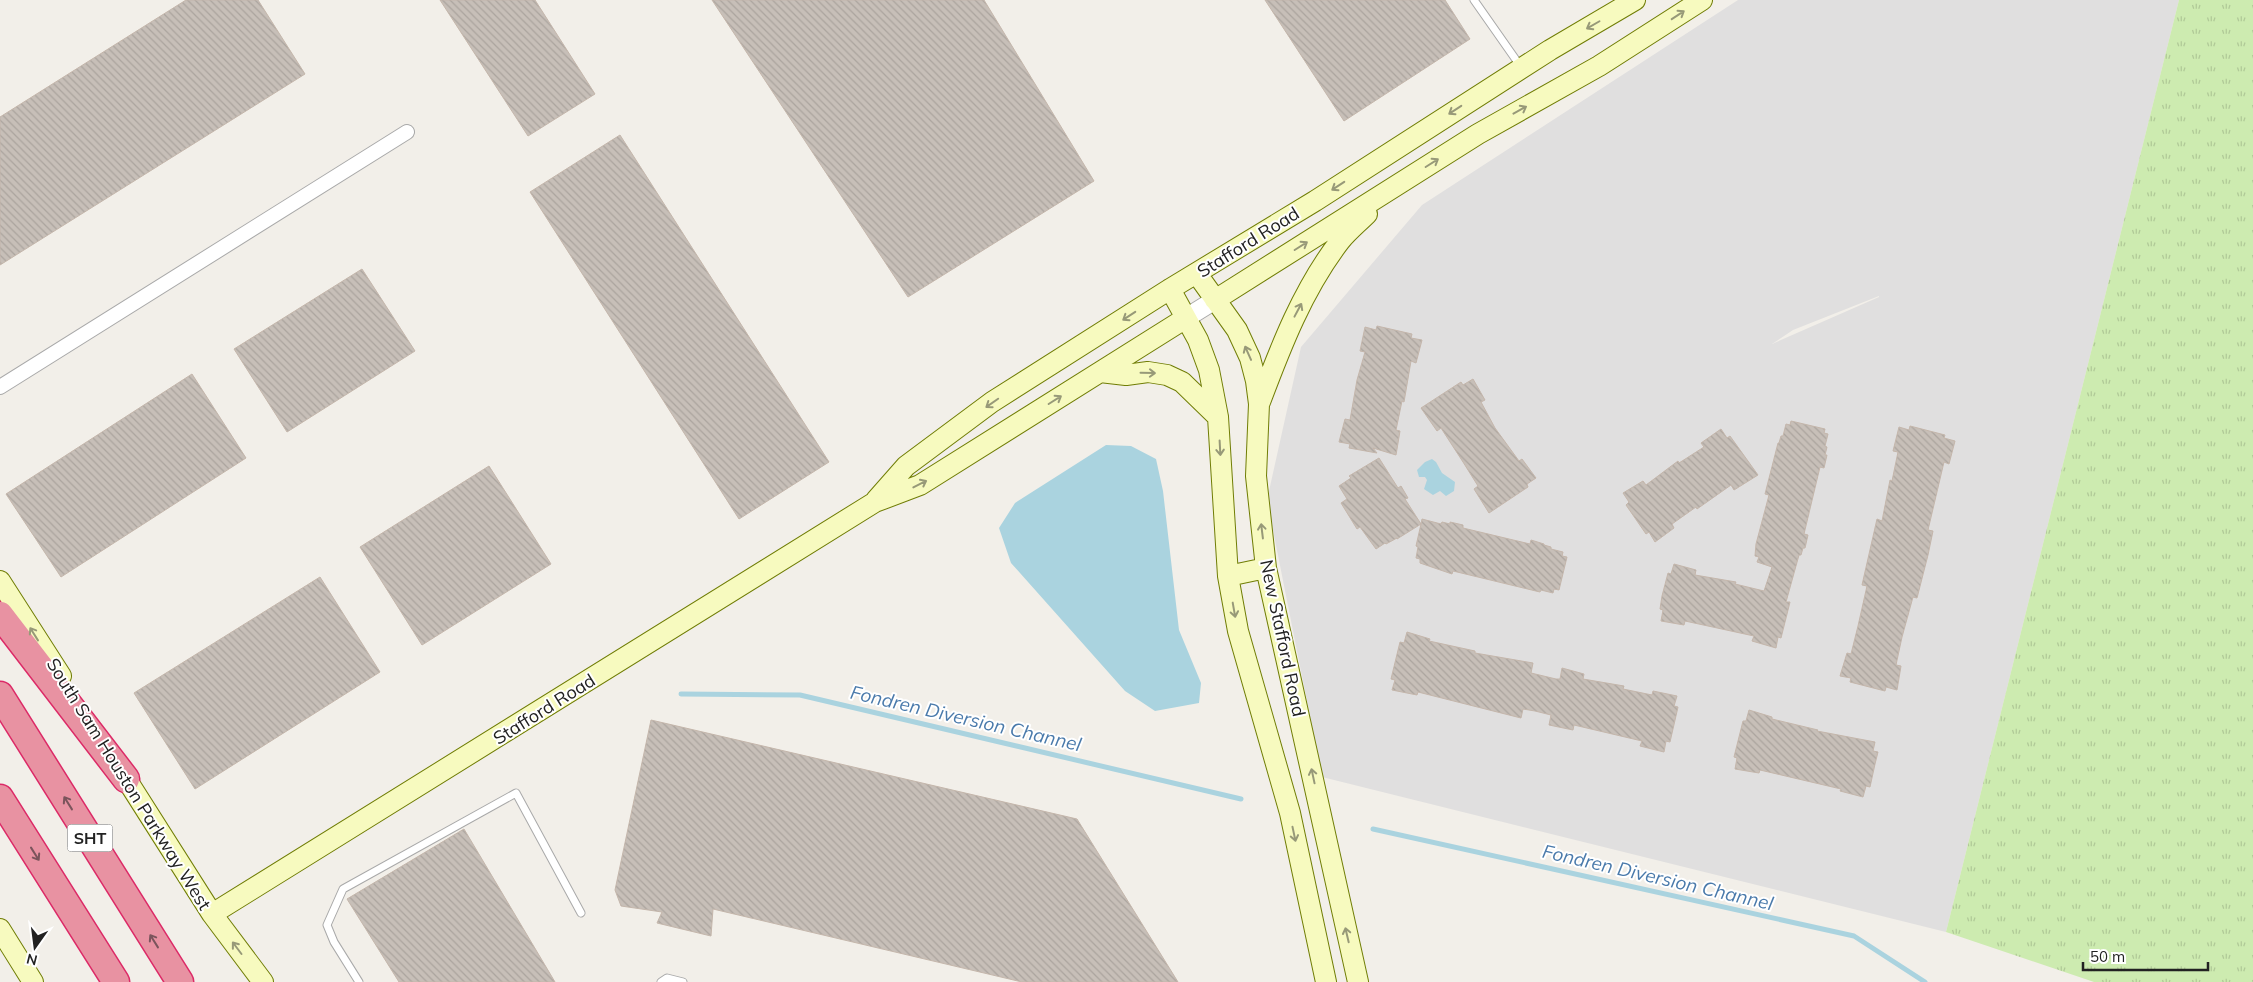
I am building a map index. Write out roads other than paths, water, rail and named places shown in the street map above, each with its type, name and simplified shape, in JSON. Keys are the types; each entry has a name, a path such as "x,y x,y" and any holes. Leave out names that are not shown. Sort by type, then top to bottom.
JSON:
{"highway":[{"path":"0,614 126,779"},
{"name":"SHT","path":"0,695 180,982"},
{"path":"0,798 116,982"}],"main road":[{"name":"Stafford Road","path":"875,502 906,466 992,402 1170,289 1315,201 1522,68 1635,0"},
{"name":"Stafford Road","path":"1215,300 1478,134 1600,66 1702,0"},
{"path":"1260,404 1296,314 1312,284 1340,241 1390,189"},
{"name":"New Stafford Road","path":"1197,274 1237,330 1250,358 1260,404 1256,476 1266,568 1358,982"},
{"name":"New Stafford Road","path":"1170,289 1198,340 1209,370 1218,417 1228,576 1238,631 1290,813 1326,982"},
{"name":"Stafford Road","path":"212,914 875,502 920,485 1186,318"},
{"path":"1100,372 1126,375 1148,372 1167,375 1182,382 1218,417"},
{"path":"1228,576 1266,568"},
{"name":"South Sam Houston Parkway West","path":"0,581 212,914 263,982"},
{"path":"0,929 33,982"}],"street":[{"path":"0,387 407,132"},
{"path":"1186,318 1215,300"}],"lane":[{"path":"1474,0 1522,68"},
{"path":"358,982 334,942 327,925 343,889 516,793 581,913"},
{"path":"661,982 667,978 683,982"}],"water":[{"path":"1106,445 1131,446 1156,459 1163,491 1179,630 1201,683 1199,703 1155,711 1125,691 1011,563 999,528 1015,503"},
{"path":"1432,459 1436,462 1442,473 1455,482 1454,491 1446,496 1440,491 1433,495 1424,489 1427,480 1425,477 1419,477 1417,470 1425,462"}],"waterway":[{"name":"Fondren Diversion Channel","path":"681,694 800,695 1241,799"},
{"name":"Fondren Diversion Channel","path":"1373,829 1854,936 1925,982"}]}
